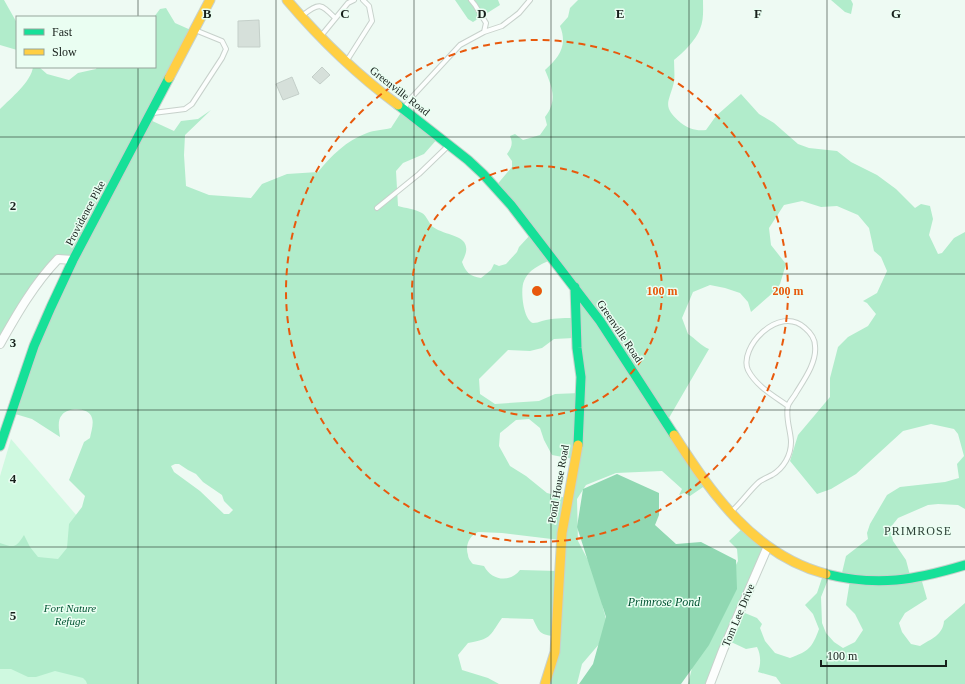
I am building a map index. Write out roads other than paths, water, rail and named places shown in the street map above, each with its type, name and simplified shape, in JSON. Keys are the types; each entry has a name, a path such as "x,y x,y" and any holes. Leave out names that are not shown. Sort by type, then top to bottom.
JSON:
{"main road":[{"name":"Providence Pike","path":"0,446 34,346 51,306 73,260 210,0"},
{"name":"Greenville Road","path":"287,0 320,37 368,82 450,145 496,188 521,217 607,331 665,422 716,496 754,537 794,562 826,574 875,582 904,581 965,565"},
{"name":"Pond House Road","path":"545,684 555,652 562,533 578,436 581,377 577,348 575,287"}],"street":[{"path":"0,344 24,303 44,274 58,259 73,260"},
{"name":"Tom Lee Drive","path":"710,684 768,546"}],"lane":[{"path":"320,37 348,3 354,0"},
{"path":"346,62 372,21 369,6 363,0"},
{"path":"471,0 486,23 484,32"},
{"path":"403,109 412,96 460,45 484,32 502,26 518,13 530,0"},
{"path":"302,17 312,8 318,6 324,7 335,18"},
{"path":"150,114 185,109 192,104 222,58 226,49 222,41 195,30"},
{"path":"377,208 419,174 450,145"},
{"path":"730,512 741,503 760,481 782,468 788,458 791,441 788,428 788,406 811,367 816,347 810,333 801,324 789,321 779,321 769,326 758,337 746,360 747,368 755,380 788,406"}],"water":[{"name":"Primrose Pond","path":"617,474 659,493 659,515 655,525 676,544 701,542 736,560 737,589 709,645 681,684 579,684 593,664 606,617 577,527 583,489"}],"district":[{"name":"PRIMROSE","path":"918,531"}],"park label":[{"name":"Fort Nature Refuge","path":"70,614"}]}
